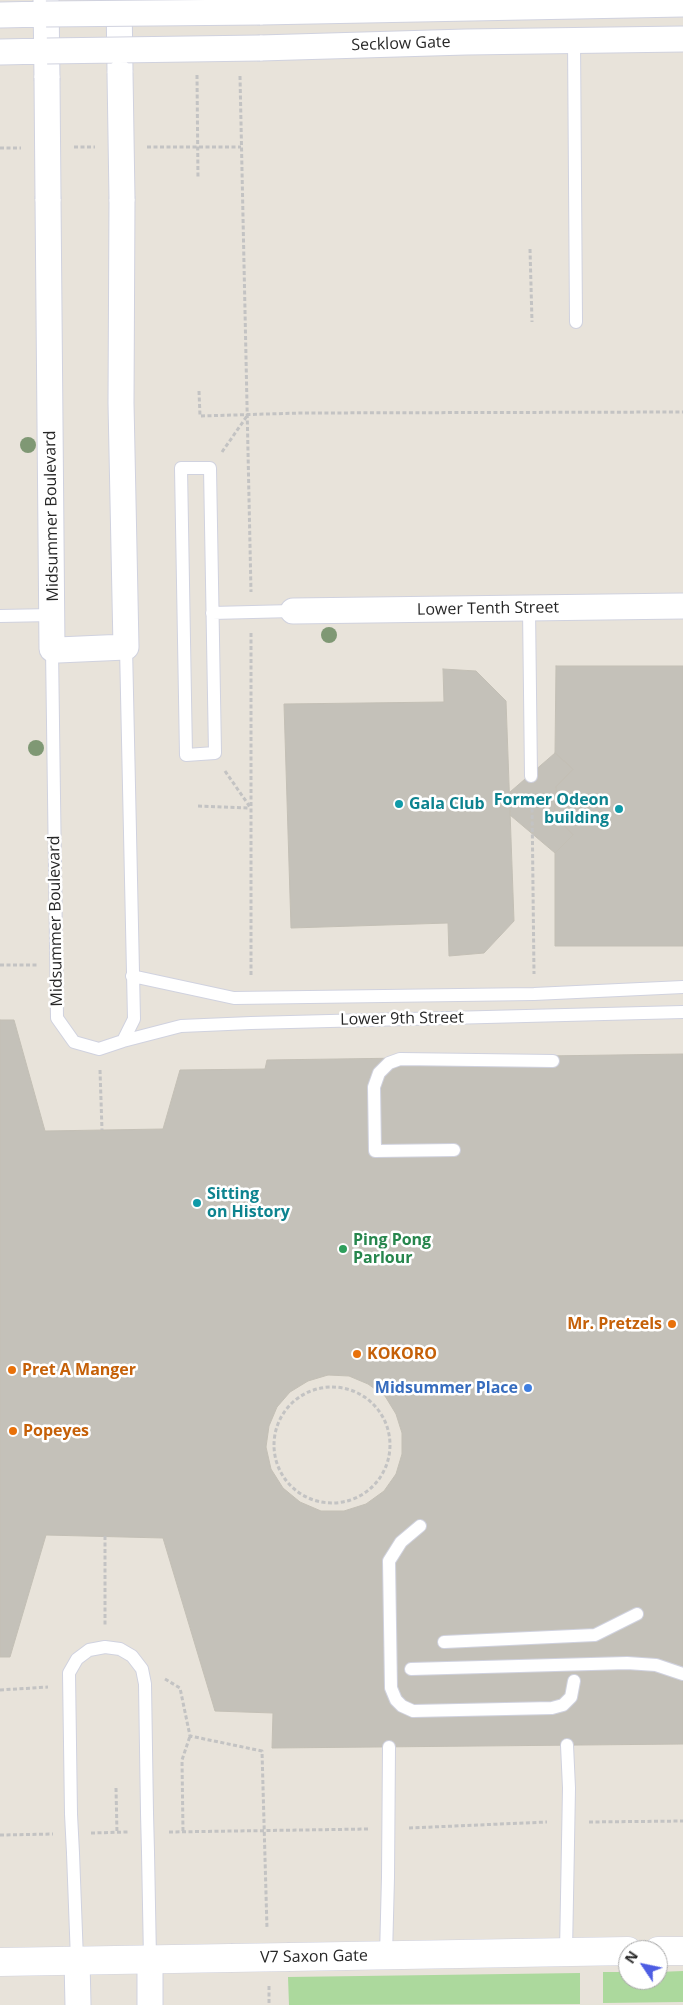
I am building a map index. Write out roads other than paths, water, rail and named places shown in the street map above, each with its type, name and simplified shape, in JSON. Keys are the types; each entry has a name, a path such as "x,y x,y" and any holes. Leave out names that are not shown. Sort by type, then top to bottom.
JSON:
{"street":[{"path":"0,15 46,7 119,7 260,12 572,3 683,4"},
{"name":"Midsummer Boulevard","path":"46,7 52,649"},
{"path":"52,649 126,648 121,404 122,199 119,7"},
{"name":"Secklow Gate","path":"47,51 683,39"},
{"path":"0,52 47,51"},
{"name":"Lower Tenth Street","path":"293,611 683,606"},
{"name":"V7 Saxon Gate","path":"6,1961 290,1958 618,1951"},
{"path":"668,1951 683,1951"},
{"path":"150,1959 150,2005"},
{"path":"77,1960 78,2005"}],"lane":[{"path":"574,40 576,322"},
{"path":"181,468 210,468 212,613 215,753 186,755 181,468"},
{"path":"529,608 531,776"},
{"path":"212,613 293,611"},
{"path":"0,616 53,615"},
{"path":"123,1040 134,1019 126,648"},
{"name":"Midsummer Boulevard","path":"52,649 57,1018 74,1042 99,1049 123,1040"},
{"name":"Lower 9th Street","path":"132,976 234,998 534,994 683,987"},
{"name":"Lower 9th Street","path":"123,1040 181,1026 251,1022 683,1012"},
{"path":"454,1150 375,1151 374,1087 379,1073 389,1063 400,1059 553,1061"},
{"path":"420,1526 401,1542 389,1561 391,1688 396,1700 402,1706 413,1711 552,1708 563,1705 571,1697 574,1681"},
{"path":"444,1642 595,1635 637,1614"},
{"path":"77,1960 69,1672 78,1659 89,1650 105,1647 120,1649 132,1656 142,1670 145,1684 150,1959"},
{"path":"411,1669 627,1663 656,1665 683,1674"},
{"path":"566,1952 567,1745"},
{"path":"386,1956 389,1747"}],"place":[{"name":"Gala Club","path":"399,804"},
{"name":"Former Odeon building","path":"619,809"},
{"name":"Sitting on History","path":"197,1203"},
{"name":"Ping Pong Parlour","path":"343,1249"},
{"name":"Mr. Pretzels","path":"672,1324"},
{"name":"KOKORO","path":"357,1354"},
{"name":"Pret A Manger","path":"12,1370"},
{"name":"Midsummer Place","path":"528,1388"},
{"name":"Popeyes","path":"13,1431"}]}
